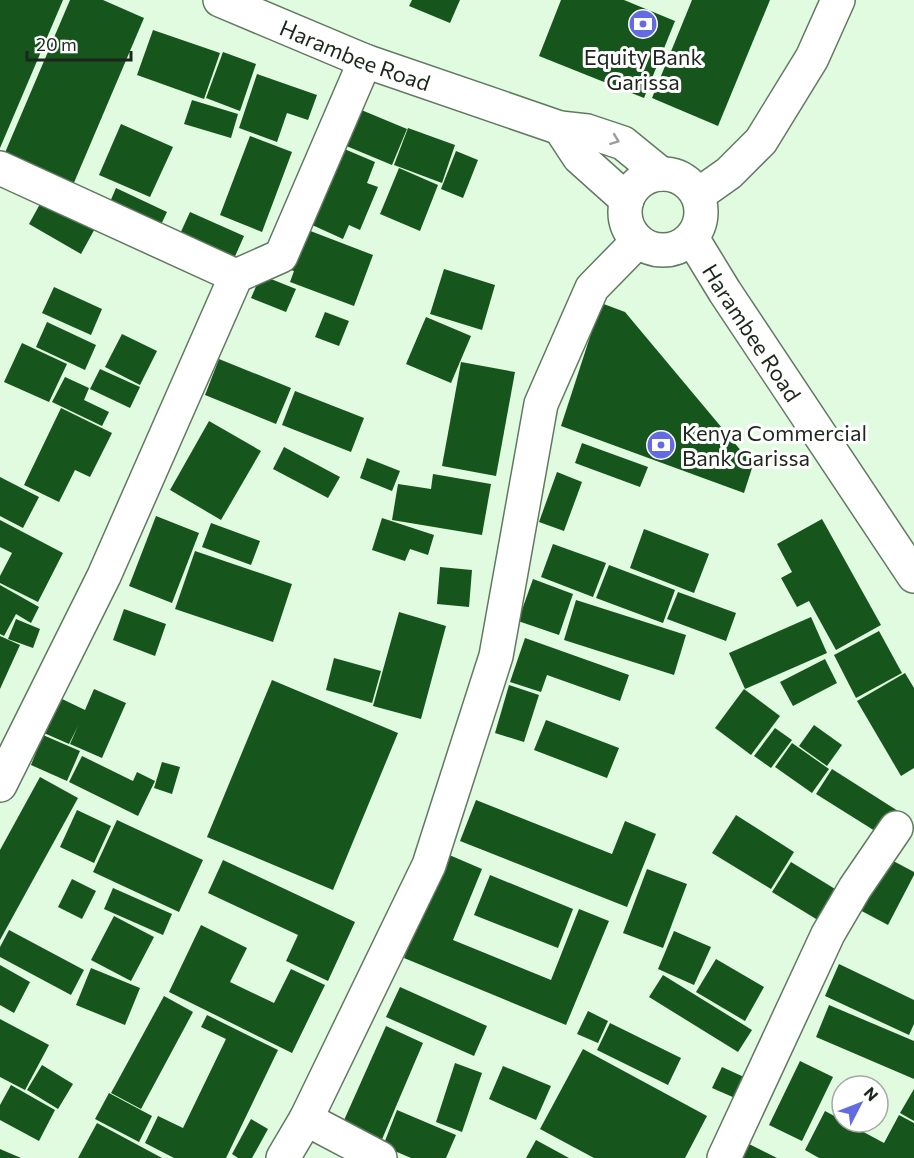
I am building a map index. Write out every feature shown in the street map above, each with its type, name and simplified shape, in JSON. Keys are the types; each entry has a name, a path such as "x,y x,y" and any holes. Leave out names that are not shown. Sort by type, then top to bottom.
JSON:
{"street":[{"name":"Harambee Road","path":"220,0 365,62 560,128 587,131 623,142 660,174"},
{"path":"698,195 729,173 761,141 812,58 838,0"},
{"path":"0,785 104,576 236,276 280,256 365,62"},
{"path":"560,128 579,157 627,200"},
{"path":"0,168 236,276"},
{"path":"660,174 675,176 688,183 698,195 702,210 700,225 692,238 681,246 666,250 652,248 638,241 629,229 625,215 627,200 634,187 646,178 660,174"},
{"name":"Harambee Road","path":"692,238 914,576"},
{"path":"283,1158 306,1119 429,866 496,656 541,404 592,288 638,241"},
{"path":"724,1158 828,934 855,888 896,828"},
{"path":"306,1119 380,1158"}],"building":[{"path":"0,0 63,0 0,148"},
{"path":"70,0 103,0 144,18 73,185 4,155"},
{"path":"412,0 460,0 450,23 409,6"},
{"path":"561,0 624,0 675,21 644,98 539,56"},
{"path":"692,0 770,0 718,126 652,98"},
{"path":"153,30 220,53 204,99 137,75"},
{"path":"223,52 256,64 240,111 206,98"},
{"path":"257,74 317,95 308,120 287,113 277,142 239,128"},
{"path":"192,100 238,114 231,138 184,124"},
{"path":"359,109 407,129 392,165 344,145"},
{"path":"121,124 173,147 150,197 99,175"},
{"path":"408,128 455,145 442,183 394,165"},
{"path":"250,136 292,152 262,232 220,215"},
{"path":"342,148 375,162 367,183 378,187 360,230 349,225 343,239 310,224"},
{"path":"456,151 478,160 463,198 441,189"},
{"path":"399,168 438,185 420,231 380,214"},
{"path":"116,188 167,212 157,233 107,209"},
{"path":"46,193 98,223 81,254 29,224"},
{"path":"190,212 244,236 233,261 179,236"},
{"path":"300,227 373,255 354,306 290,282 294,271 284,268"},
{"path":"444,269 495,285 482,330 430,314"},
{"path":"261,275 296,289 286,312 251,298"},
{"path":"54,287 102,309 91,335 42,313"},
{"path":"601,303 625,312 753,465 744,493 561,426"},
{"path":"325,312 349,321 339,346 315,337"},
{"path":"426,317 471,336 451,383 406,364"},
{"path":"47,322 96,345 85,370 36,347"},
{"path":"122,334 157,351 140,385 105,367"},
{"path":"22,343 67,364 49,402 4,382"},
{"path":"219,359 291,388 276,424 205,395"},
{"path":"461,362 515,372 496,476 442,466"},
{"path":"100,369 140,387 130,408 90,389"},
{"path":"65,377 89,388 84,400 109,412 102,426 52,402"},
{"path":"295,391 364,418 351,452 282,425"},
{"path":"61,408 112,433 90,477 75,470 59,502 24,485"},
{"path":"209,421 261,451 221,520 170,490"},
{"path":"582,443 648,467 640,487 575,463"},
{"path":"284,447 340,477 328,498 273,469"},
{"path":"367,458 400,471 392,491 360,478"},
{"path":"557,472 582,482 564,531 539,522"},
{"path":"433,474 491,484 482,535 392,520 398,484 431,489"},
{"path":"0,477 39,497 23,528 0,516"},
{"path":"156,516 199,533 172,603 129,586"},
{"path":"382,518 434,535 428,555 410,549 405,561 372,550"},
{"path":"822,519 881,625 836,650 809,601 797,607 781,578 792,572 777,544"},
{"path":"0,520 63,553 38,602 0,583 0,576 12,553 0,547"},
{"path":"211,523 260,541 251,565 202,547"},
{"path":"644,529 709,554 694,593 630,568"},
{"path":"553,544 606,563 593,597 541,577"},
{"path":"195,551 292,584 273,642 175,609"},
{"path":"609,565 675,590 663,623 596,598"},
{"path":"440,567 472,570 469,607 437,604"},
{"path":"533,579 573,594 559,635 518,621"},
{"path":"0,585 39,607 31,623 16,614 4,636 0,634"},
{"path":"678,592 736,613 726,641 667,619"},
{"path":"576,600 686,635 674,675 564,640"},
{"path":"124,609 166,624 155,656 113,640"},
{"path":"399,612 446,626 421,719 373,706"},
{"path":"811,617 827,653 745,689 729,653"},
{"path":"16,619 40,629 33,648 8,639"},
{"path":"879,631 902,673 856,698 834,655"},
{"path":"0,636 20,645 0,689"},
{"path":"525,638 629,675 620,701 547,675 541,692 510,682"},
{"path":"334,658 381,671 372,703 326,690"},
{"path":"825,659 837,683 793,706 780,682"},
{"path":"905,673 914,688 914,768 901,776 857,701"},
{"path":"272,680 398,733 333,890 207,837"},
{"path":"509,685 539,695 524,742 495,733"},
{"path":"94,689 126,703 102,758 70,744 78,726 69,744 44,733 60,698 85,710"},
{"path":"744,689 780,716 751,755 715,728"},
{"path":"546,720 619,748 607,778 534,750"},
{"path":"814,725 842,745 827,766 799,746"},
{"path":"775,728 792,740 771,768 754,756"},
{"path":"43,735 80,751 67,781 31,765"},
{"path":"792,743 829,769 812,793 775,767"},
{"path":"82,756 133,781 137,772 155,781 138,816 69,782"},
{"path":"162,762 180,767 172,794 154,788"},
{"path":"832,769 898,811 883,836 816,794"},
{"path":"40,777 78,798 0,940 0,850"},
{"path":"476,800 612,854 625,821 656,834 627,907 460,841"},
{"path":"77,810 111,826 94,863 60,847"},
{"path":"736,815 794,852 771,889 712,853"},
{"path":"117,820 203,860 179,912 93,872"},
{"path":"447,854 482,869 453,940 551,980 579,909 609,921 566,1025 404,958"},
{"path":"884,856 914,872 888,925 856,908"},
{"path":"223,860 355,922 328,981 286,961 298,935 208,893"},
{"path":"791,862 840,892 821,922 772,892"},
{"path":"647,869 687,884 663,948 623,933"},
{"path":"490,875 573,909 558,948 474,915"},
{"path":"72,879 96,891 82,919 58,907"},
{"path":"113,888 172,914 163,935 104,909"},
{"path":"114,916 154,937 131,981 91,960"},
{"path":"201,925 247,948 230,982 274,1003 291,969 325,985 292,1053 169,992"},
{"path":"9,930 84,970 71,995 0,957 0,947"},
{"path":"674,931 711,947 694,985 658,969"},
{"path":"716,959 764,987 745,1021 696,992"},
{"path":"839,964 914,1000 914,1024 909,1035 825,996"},
{"path":"0,965 30,982 14,1013 0,1005"},
{"path":"91,968 140,988 125,1025 76,1005"},
{"path":"663,975 752,1030 738,1052 649,997"},
{"path":"400,987 487,1026 474,1056 386,1017"},
{"path":"164,996 193,1012 141,1109 111,1093"},
{"path":"829,1005 914,1041 914,1079 816,1037"},
{"path":"588,1011 608,1021 598,1043 577,1034"},
{"path":"207,1015 278,1050 226,1158 174,1158 145,1143 158,1116 183,1128 226,1039 201,1027"},
{"path":"0,1019 49,1045 25,1090 0,1077"},
{"path":"610,1023 681,1058 668,1085 597,1050"},
{"path":"386,1026 423,1043 380,1144 341,1127"},
{"path":"583,1049 707,1116 685,1158 594,1158 540,1129"},
{"path":"800,1061 830,1076 830,1083 802,1141 769,1125"},
{"path":"455,1063 482,1073 462,1132 436,1122"},
{"path":"42,1065 73,1084 58,1109 27,1090"},
{"path":"503,1066 551,1086 536,1120 489,1099"},
{"path":"722,1067 744,1077 735,1098 712,1088"},
{"path":"11,1085 55,1110 39,1141 0,1120 0,1105"},
{"path":"914,1089 914,1121 900,1113"},
{"path":"109,1093 152,1116 139,1142 95,1119"},
{"path":"397,1110 456,1135 446,1158 411,1158 383,1146"},
{"path":"825,1111 830,1114 830,1134 867,1134 884,1143 899,1115 914,1123 914,1158 819,1158 805,1150"},
{"path":"251,1119 268,1129 252,1158 238,1158 232,1154"},
{"path":"97,1123 162,1158 78,1158"},
{"path":"536,1140 569,1158 526,1158"},
{"path":"749,1144 777,1158 743,1158"},
{"path":"0,1149 21,1158 0,1158"}],"place":[{"name":"Equity Bank Garissa","path":"643,24"},
{"name":"Kenya Commercial Bank Garissa","path":"661,445"}]}
